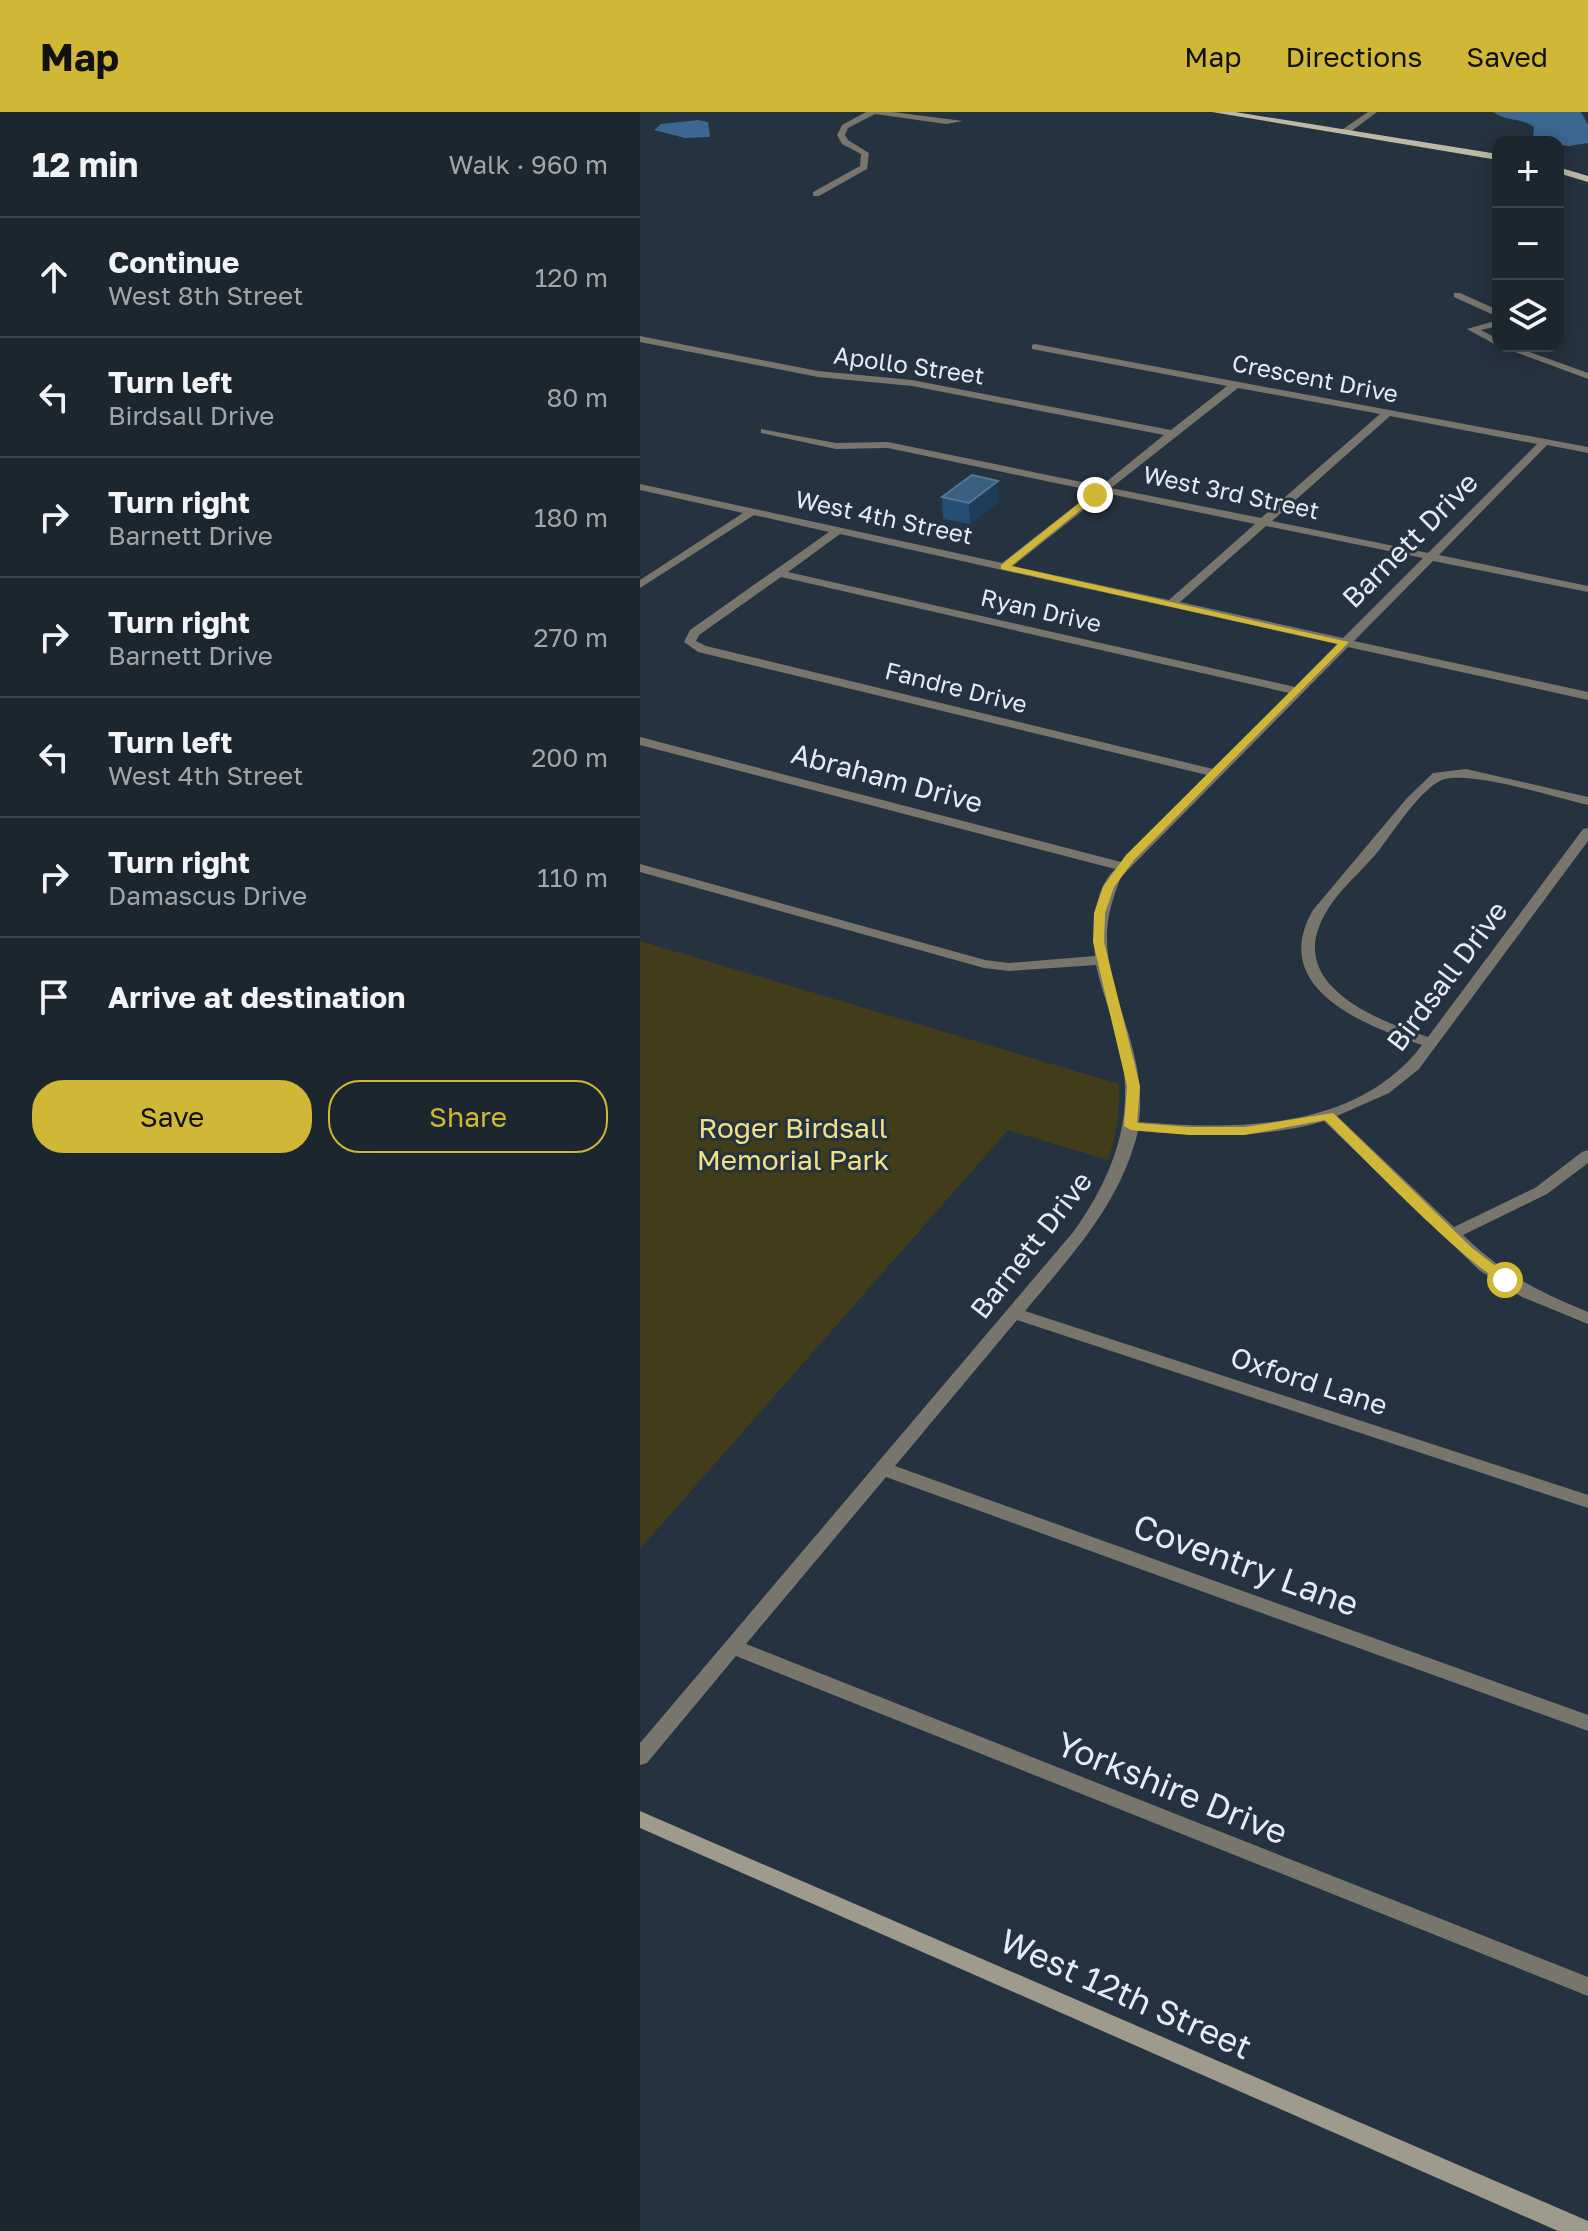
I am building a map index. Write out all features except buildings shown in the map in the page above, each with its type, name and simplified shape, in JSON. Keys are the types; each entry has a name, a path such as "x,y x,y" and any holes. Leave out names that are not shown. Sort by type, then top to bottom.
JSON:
{"main road":[{"path":"1217,112 1492,156"},
{"path":"1564,172 1588,179"},
{"name":"West 12th Street","path":"640,1819 1584,2231"}],"street":[{"path":"816,194 864,167 865,153 845,142 841,135 845,127 874,112 959,121"},
{"path":"1346,131 1373,112"},
{"path":"1457,295 1492,311"},
{"path":"1492,324 1472,329 1492,340"},
{"name":"Apollo Street","path":"640,339 818,374 921,384 1173,434"},
{"name":"Crescent Drive","path":"1035,347 1588,450"},
{"path":"1521,352 1588,376"},
{"path":"1004,567 1236,384"},
{"path":"1171,604 1387,413"},
{"name":"West 3rd Street","path":"765,431 836,446 888,445 1588,589"},
{"path":"865,445 882,433"},
{"name":"Barnett Drive","path":"640,1757 1096,1212 1120,1170 1131,1126 1133,1086 1099,942 1100,913 1121,866 1544,442"},
{"name":"West 4th Street","path":"640,487 1588,696"},
{"path":"640,585 752,512"},
{"path":"778,573 838,531"},
{"name":"Fandre Drive","path":"778,573 694,633 690,642 702,649 1214,773"},
{"name":"Ryan Drive","path":"778,573 1295,691"},
{"name":"Abraham Drive","path":"640,741 1121,866"},
{"path":"1432,1043 1355,1013 1318,980 1307,955 1307,945 1320,911 1438,776 1466,773 1588,801"},
{"name":"Birdsall Drive","path":"1131,1126 1189,1131 1245,1131 1328,1116 1368,1099 1395,1083 1414,1066 1432,1043 1588,832"},
{"path":"640,868 984,964 1009,967 1102,960"},
{"path":"1328,1116 1450,1235 1505,1280 1588,1318"},
{"path":"1450,1235 1541,1191 1588,1155"},
{"name":"Oxford Lane","path":"1013,1313 1588,1502"},
{"name":"Coventry Lane","path":"881,1468 1588,1723"},
{"name":"Yorkshire Drive","path":"733,1647 1588,1987"}],"green space":[{"name":"Roger Birdsall Memorial Park","path":"640,941 1119,1084 1119,1094 1116,1132 1108,1160 1008,1130 640,1549"}],"water":[{"path":"1493,112 1581,112 1588,125 1588,143 1569,146 1564,145 1564,136 1533,136 1534,127"},
{"path":"698,120 708,122 710,137 685,138 654,130 661,124"}],"route":[{"path":"1095,495 1004,567 1344,642 1121,866 1103,900 1099,942 1133,1086 1131,1126 1189,1131 1245,1131 1328,1116 1467,1251 1505,1280"}]}
